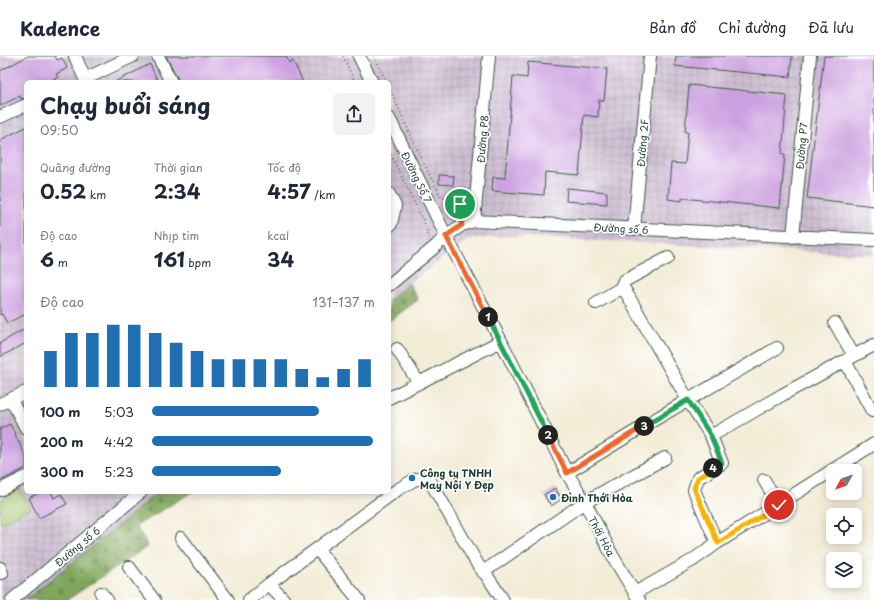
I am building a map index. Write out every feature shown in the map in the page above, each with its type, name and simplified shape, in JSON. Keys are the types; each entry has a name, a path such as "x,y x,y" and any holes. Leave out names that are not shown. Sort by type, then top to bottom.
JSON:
{"street":[{"path":"75,56 81,80 134,56"},
{"path":"158,56 170,80"},
{"path":"359,56 371,80"},
{"name":"Đường P8","path":"468,223 489,56"},
{"name":"Đường 2F","path":"634,229 650,56"},
{"name":"Đường P7","path":"793,236 810,56"},
{"path":"0,117 24,106"},
{"name":"Đường Số 7","path":"391,122 446,236"},
{"path":"391,198 395,206 391,224"},
{"path":"391,280 436,246 446,236 468,223"},
{"name":"Đường số 6","path":"468,223 874,240"},
{"name":"Thới Hòa","path":"446,236 501,341 567,473 585,502 612,555 637,596"},
{"path":"668,258 624,281 622,285 688,400 711,436 722,463 698,478 694,488 718,543"},
{"path":"596,303 623,287"},
{"path":"835,323 872,411"},
{"path":"391,397 501,341"},
{"path":"711,436 874,345"},
{"path":"567,473 777,348"},
{"path":"397,349 419,383"},
{"path":"0,404 24,393"},
{"path":"11,399 24,424"},
{"path":"637,596 874,444"},
{"path":"483,572 585,502 664,458"},
{"path":"249,600 397,490 414,480 426,477 429,479 478,565 503,600"},
{"path":"0,490 24,479"},
{"path":"764,480 779,505"},
{"name":"Đường số 6","path":"12,600 139,494"},
{"path":"181,538 228,600"},
{"path":"316,549 359,600"},
{"path":"129,567 154,600"},
{"path":"269,584 284,600"}],"path":[{"path":"343,56 354,80"},
{"path":"374,56 386,80"},
{"path":"391,91 423,162 440,195 447,201 460,204 468,223"},
{"path":"391,155 427,228 427,235 436,246"}],"shaded area":[{"path":"0,56 874,56 874,255 511,236 469,239 409,283 418,300 391,320 391,80 24,80 24,494 190,494 136,526 148,546 67,600 0,600"}],"green space":[{"path":"409,283 418,300 391,320 391,298"},
{"path":"20,489 31,508 0,524 0,500"},
{"path":"156,494 189,494 136,526 148,546 67,600 25,600"}],"building":[{"path":"28,56 55,56 57,60 62,58 67,68 56,74 58,77 52,80 24,80 24,98 21,99 20,96 0,106 0,71"},
{"path":"166,56 286,56 289,63 293,61 302,80 178,80"},
{"path":"676,56 792,56 790,77 675,66"},
{"path":"824,56 874,56 874,206 807,198"},
{"path":"528,62 607,69 604,101 599,100 598,117 584,115 579,175 545,172 544,195 492,191 493,177 505,178 513,76 527,78"},
{"path":"150,64 157,80 119,80"},
{"path":"689,85 787,95 782,154 785,154 780,208 682,198 682,201 668,199 671,163 685,164 688,132 685,132"},
{"path":"24,128 24,315 7,323 2,314 0,315 0,140"},
{"path":"439,175 454,176 453,185 439,184"},
{"path":"567,188 607,192 607,204 566,201"},
{"path":"23,330 24,344 0,357 0,343"},
{"path":"10,424 24,453 24,469 0,481 0,429"},
{"name":"Đình Thới Hòa","path":"555,488 562,499 551,506 544,495"},
{"path":"36,494 52,494 54,498 61,494 67,504 39,518 29,498"}],"place":[{"name":"Công ty TNHH May Nội Y Đẹp","path":"412,478"},
{"name":"Đình Thới Hòa","path":"553,497"}],"route":[{"path":"460,204 462,225 446,236 501,341 567,473 688,400 711,436 722,463 700,476 696,480 694,488 718,543 779,505"}]}
